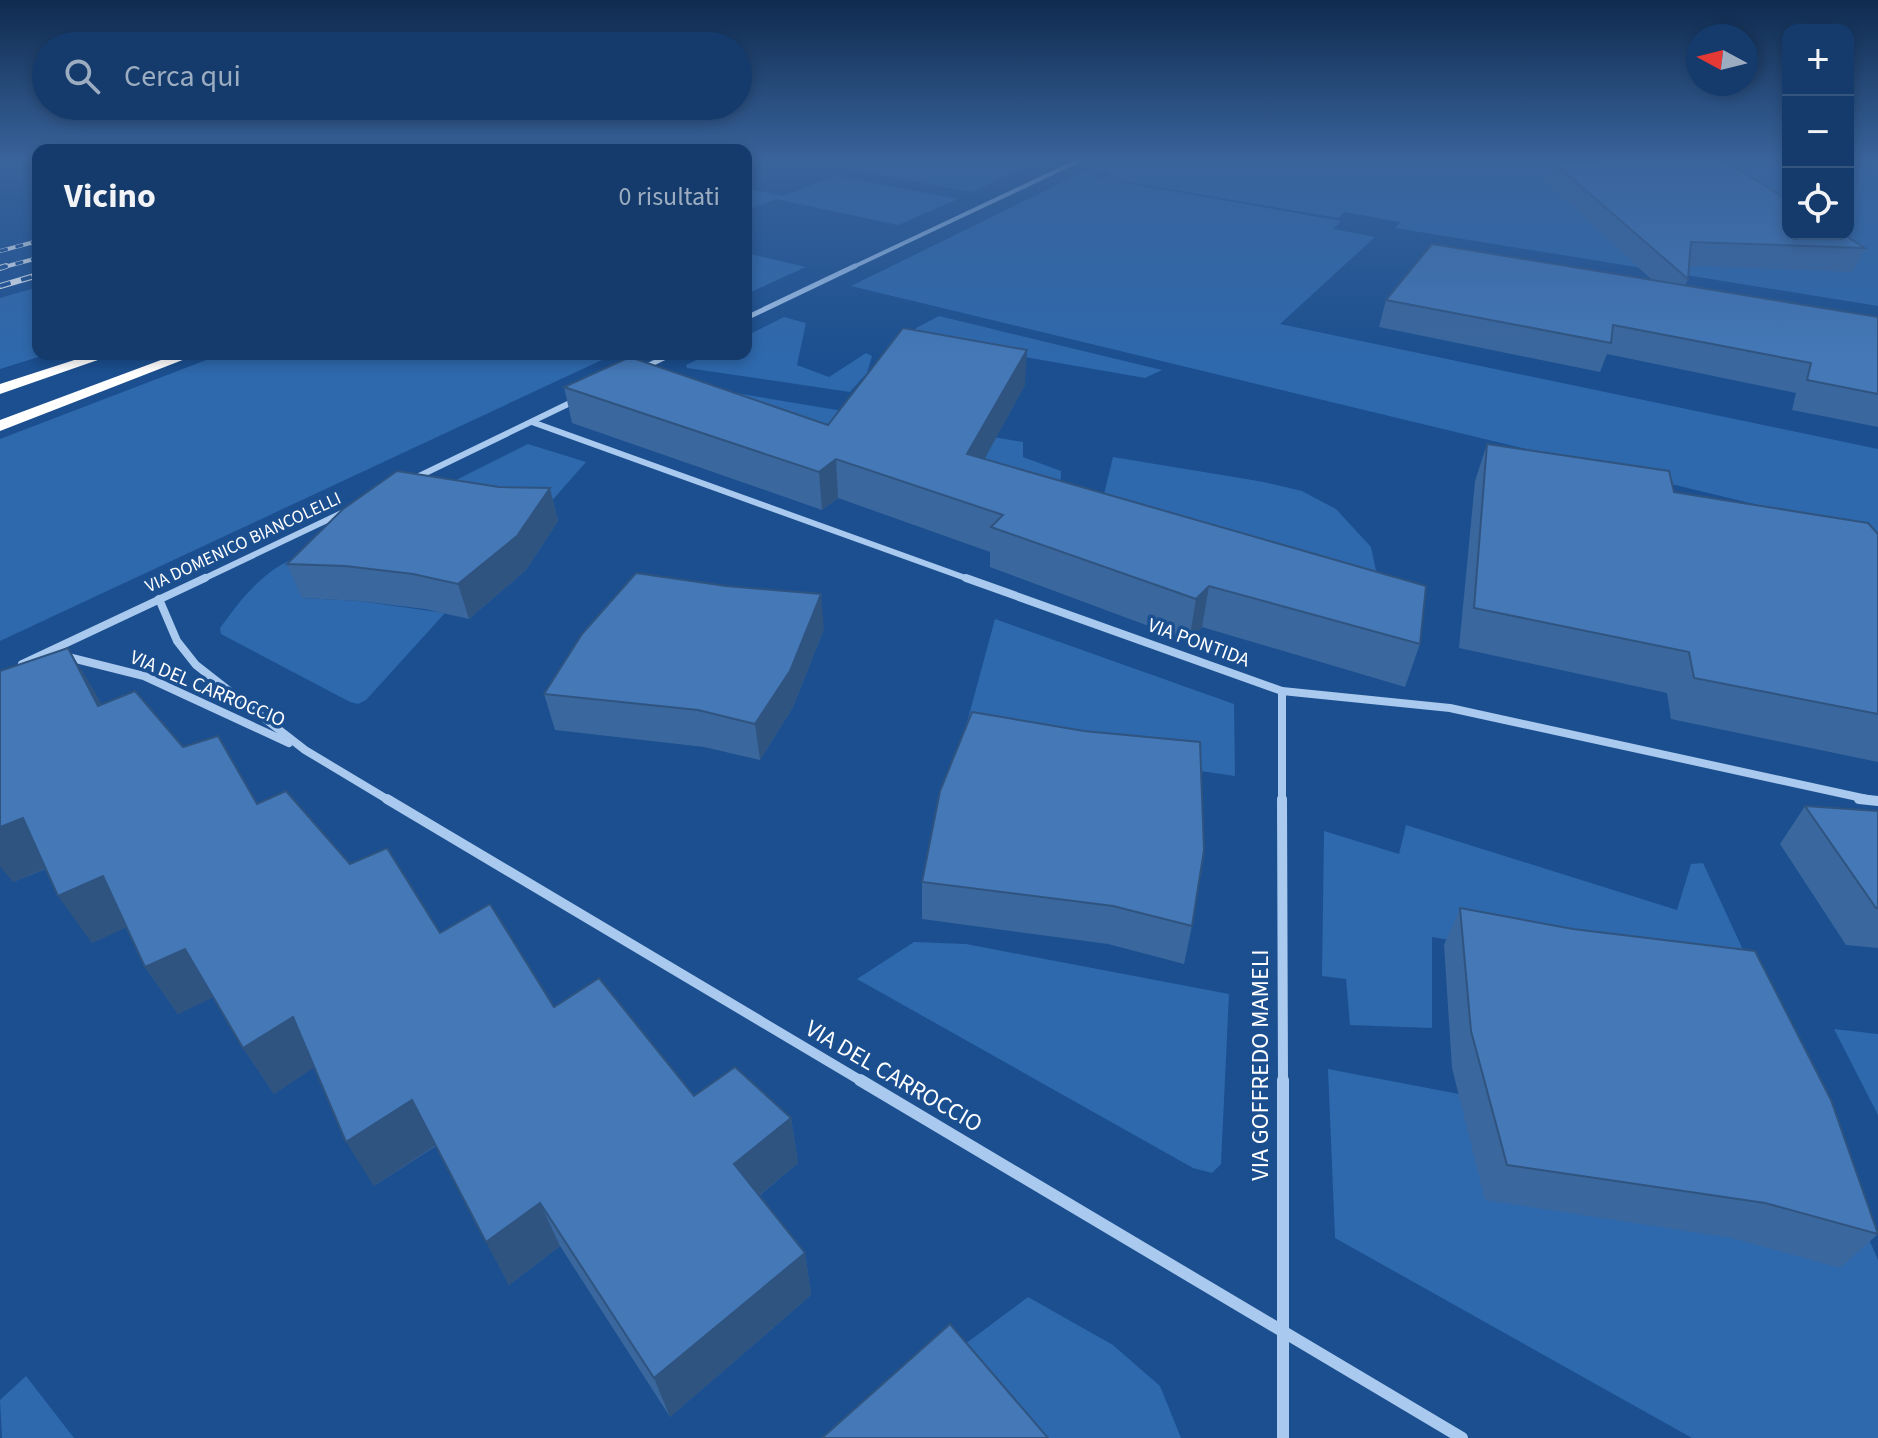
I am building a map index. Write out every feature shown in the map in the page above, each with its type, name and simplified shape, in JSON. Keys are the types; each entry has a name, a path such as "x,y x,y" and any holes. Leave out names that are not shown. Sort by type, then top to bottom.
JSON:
{"highway":[{"path":"0,376 55,360"},
{"path":"0,389 89,360"},
{"path":"0,411 151,360"},
{"path":"0,426 175,360"}],"street":[{"path":"752,315 938,227"},
{"path":"640,370 660,360"},
{"path":"407,482 586,396"},
{"name":"VIA PONTIDA","path":"532,422 1282,691 1450,708 1878,801"},
{"name":"VIA DOMENICO BIANCOLELLI","path":"12,669 352,508"},
{"name":"VIA DEL CARROCCIO","path":"159,599 177,641 196,665 305,750"},
{"name":"VIA DEL CARROCCIO","path":"48,652 144,676 305,750 1462,1438"},
{"name":"VIA GOFFREDO MAMELI","path":"1282,691 1283,1438"}],"shaded area":[{"path":"971,227 1335,227 1333,229 1375,237 1280,324 1878,449 1878,534 851,286"},
{"path":"1782,227 1782,240 1854,240 1854,227 1878,227 1878,306 1395,228"},
{"path":"752,254 806,267 752,291"},
{"path":"32,289 32,359 0,369 0,298"},
{"path":"939,316 1162,370 1145,378 1019,356 903,362 916,328"},
{"path":"784,317 806,323 797,365 829,377 866,353 872,356 867,373 850,392 687,368 686,365 696,360 752,360 752,333"},
{"path":"206,360 602,360 0,641 0,439"},
{"path":"657,380 885,418 836,435"},
{"path":"930,426 1023,442 1023,457 1061,471 1060,497 895,448"},
{"path":"528,444 586,462 535,520 408,504"},
{"path":"1113,457 1264,482 1302,491 1336,509 1371,547 1383,603 1099,515"},
{"path":"313,553 303,598 359,601 445,613 366,700 358,704 221,634 220,628 239,603 271,571"},
{"path":"995,619 1234,704 1235,776 963,737"},
{"path":"1406,825 1677,910 1691,864 1703,863 1802,1078 1541,956 1432,937 1432,1028 1350,1025 1346,979 1322,976 1324,831 1399,854"},
{"path":"914,942 966,944 1229,994 1221,1164 1212,1173 1193,1168 857,979"},
{"path":"1834,1029 1878,1034 1878,1115"},
{"path":"1328,1069 1459,1094 1486,1200 1862,1223 1878,1260 1878,1438 1692,1438 1335,1238"},
{"path":"1028,1297 1113,1345 1160,1386 1181,1438 1018,1438 949,1356"},
{"path":"26,1376 74,1438 2,1438 0,1400"}],"building":[{"path":"1628,227 1782,227 1782,240 1852,240 1865,248 1691,242 1688,279"},
{"path":"1432,244 1878,317 1878,394 1807,380 1811,363 1613,325 1611,343 1386,300"},
{"path":"903,328 1027,350 967,454 1426,586 1420,644 1209,586 1196,599 991,527 1003,515 836,459 819,472 564,387 623,360 639,360 828,425"},
{"path":"1487,444 1669,471 1674,492 1868,523 1878,534 1878,714 1694,678 1689,652 1474,608"},
{"path":"397,471 499,487 550,488 517,536 458,584 413,574 345,566 287,564 343,509"},
{"path":"636,573 726,586 821,594 790,671 755,724 698,710 544,694 582,634"},
{"path":"68,648 98,706 135,691 183,747 218,736 257,804 286,791 350,864 387,848 440,933 490,904 554,1007 599,978 694,1096 735,1067 791,1118 734,1164 805,1253 654,1378 540,1203 486,1242 412,1100 346,1142 293,1017 243,1048 185,949 145,967 103,876 58,896 23,818 0,827 0,671"},
{"path":"972,712 1084,731 1200,742 1204,850 1192,926 1113,906 922,882 940,791"},
{"path":"1805,806 1878,811 1878,908 1876,908"},
{"path":"1460,908 1573,929 1755,951 1831,1100 1878,1234 1765,1203 1507,1165 1471,1031"},
{"path":"950,1324 1048,1438 822,1438"}],"railway":[{"path":"0,251 32,243"},
{"path":"6,266 0,268 32,260"},
{"path":"0,286 32,277"}]}
